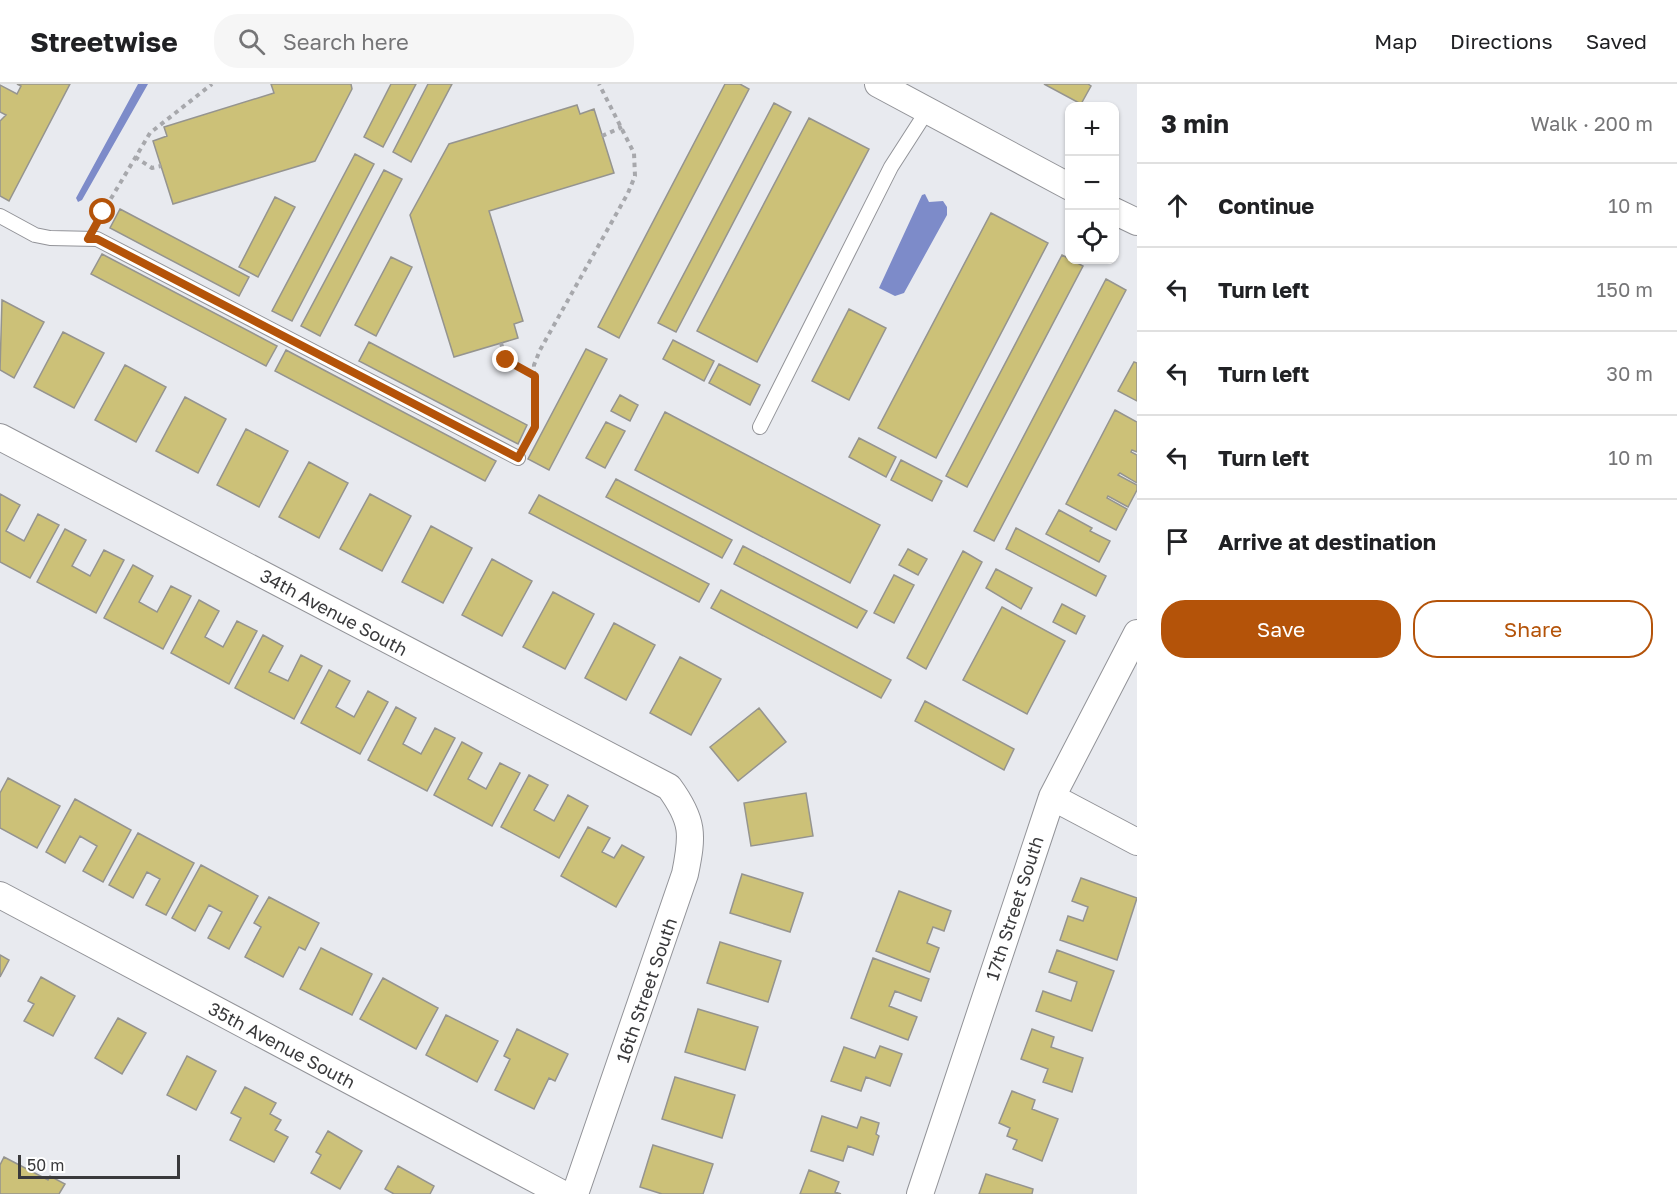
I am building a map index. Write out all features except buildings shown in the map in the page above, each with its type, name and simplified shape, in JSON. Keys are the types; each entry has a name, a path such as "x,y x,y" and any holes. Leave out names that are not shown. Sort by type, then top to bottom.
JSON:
{"street":[{"path":"878,84 1065,184"},
{"path":"1119,213 1137,222"},
{"name":"34th Avenue South","path":"0,437 669,787"},
{"name":"17th Street South","path":"920,1194 1052,797 1137,633"},
{"name":"16th Street South","path":"575,1194 685,874 692,836 682,805 669,787"},
{"path":"1052,797 1137,842"},
{"name":"35th Avenue South","path":"0,895 563,1194"}],"lane":[{"path":"760,427 891,167 927,111"},
{"path":"0,216 35,235 50,238 97,239 518,458"}],"path":[{"path":"88,239 150,133 212,84"},
{"path":"518,458 535,427 534,366 540,350 628,193 635,176 634,153 599,84"},
{"path":"602,136 622,127"},
{"path":"135,157 152,168 161,166"},
{"path":"501,343 506,360 535,376"}],"water":[{"path":"138,84 148,84 82,200 78,202 76,198"},
{"path":"925,194 929,202 943,201 947,207 947,215 904,293 895,296 879,288 922,195"}],"route":[{"path":"103,212 88,239 97,239 518,458 535,427 535,376 506,360"}]}
